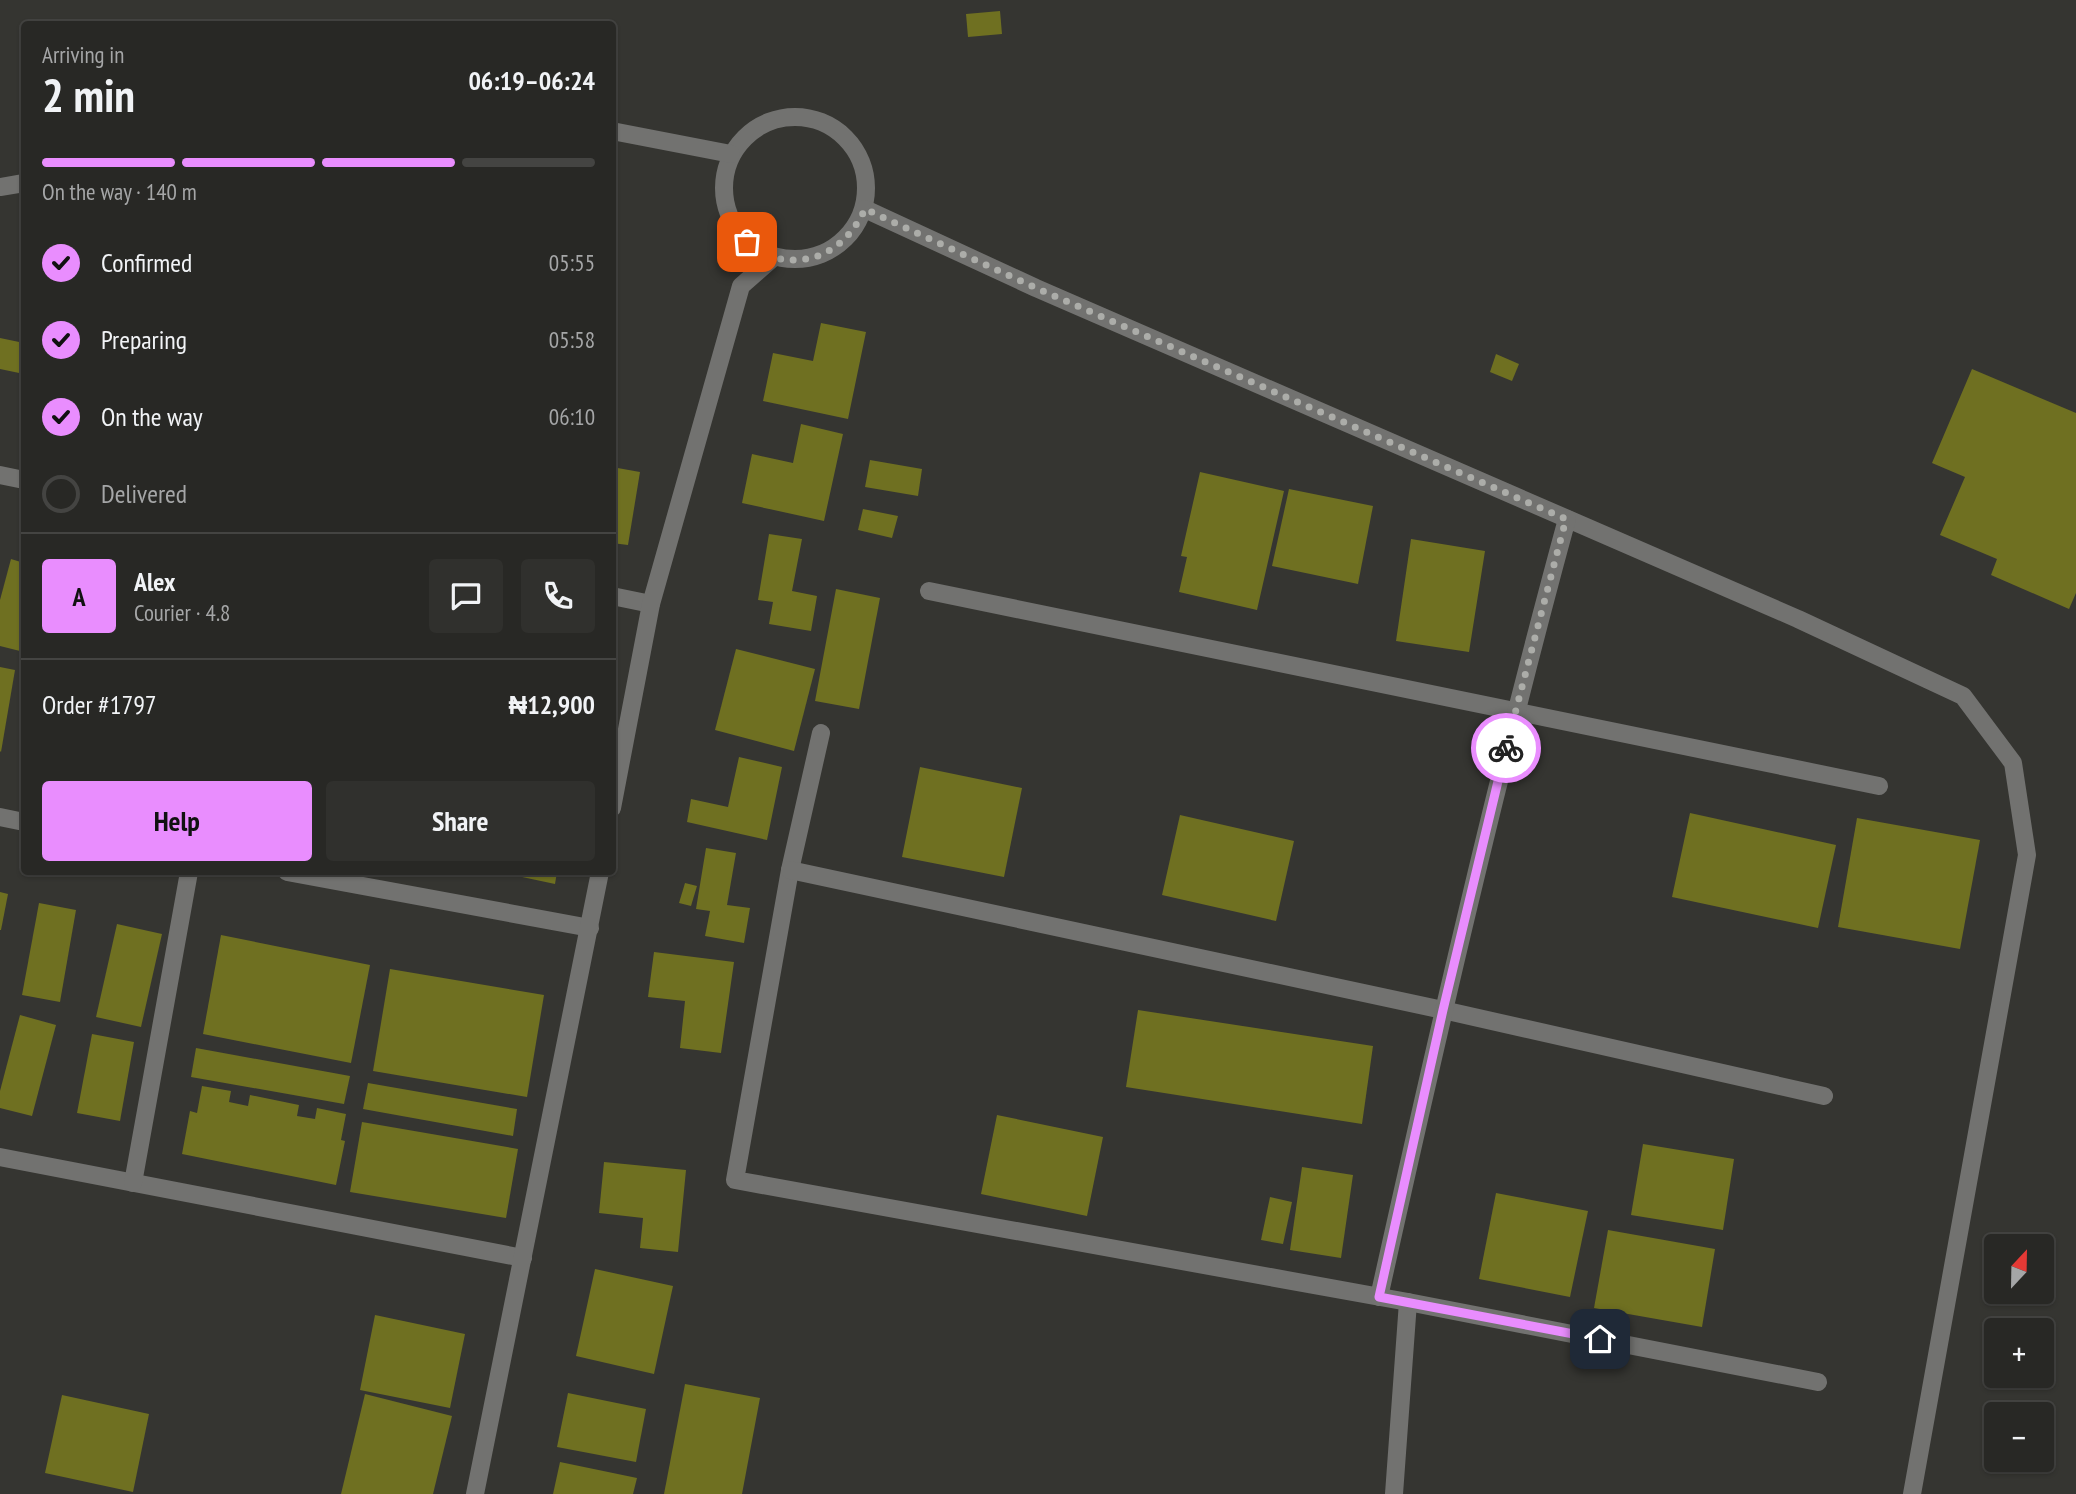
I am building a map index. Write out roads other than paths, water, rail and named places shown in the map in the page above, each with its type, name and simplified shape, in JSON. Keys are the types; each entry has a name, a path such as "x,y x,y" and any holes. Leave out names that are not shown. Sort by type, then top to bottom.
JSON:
{"street":[{"path":"808,117 836,128 857,150 868,179 865,209 857,226 835,248 806,260 774,257 747,242 728,215 722,184 731,154 750,131 778,118 808,117"},
{"path":"616,132 731,154"},
{"path":"0,187 21,184"},
{"path":"865,209 1036,288 1798,620 1963,696 2013,762 2027,855 1912,1494"},
{"path":"616,788 652,604 741,286 774,257"},
{"path":"0,475 21,479"},
{"path":"1379,1297 1443,1010 1515,711 1566,519"},
{"path":"929,591 1879,786"},
{"path":"616,597 652,604"},
{"path":"821,733 790,870 735,1180 1408,1302 1818,1382"},
{"path":"0,817 21,821"},
{"path":"790,870 1443,1010 1824,1096"},
{"path":"133,1182 188,875"},
{"path":"303,875 590,929"},
{"path":"475,1494 599,875"},
{"path":"0,1157 523,1258"},
{"path":"1394,1494 1408,1302"}]}
